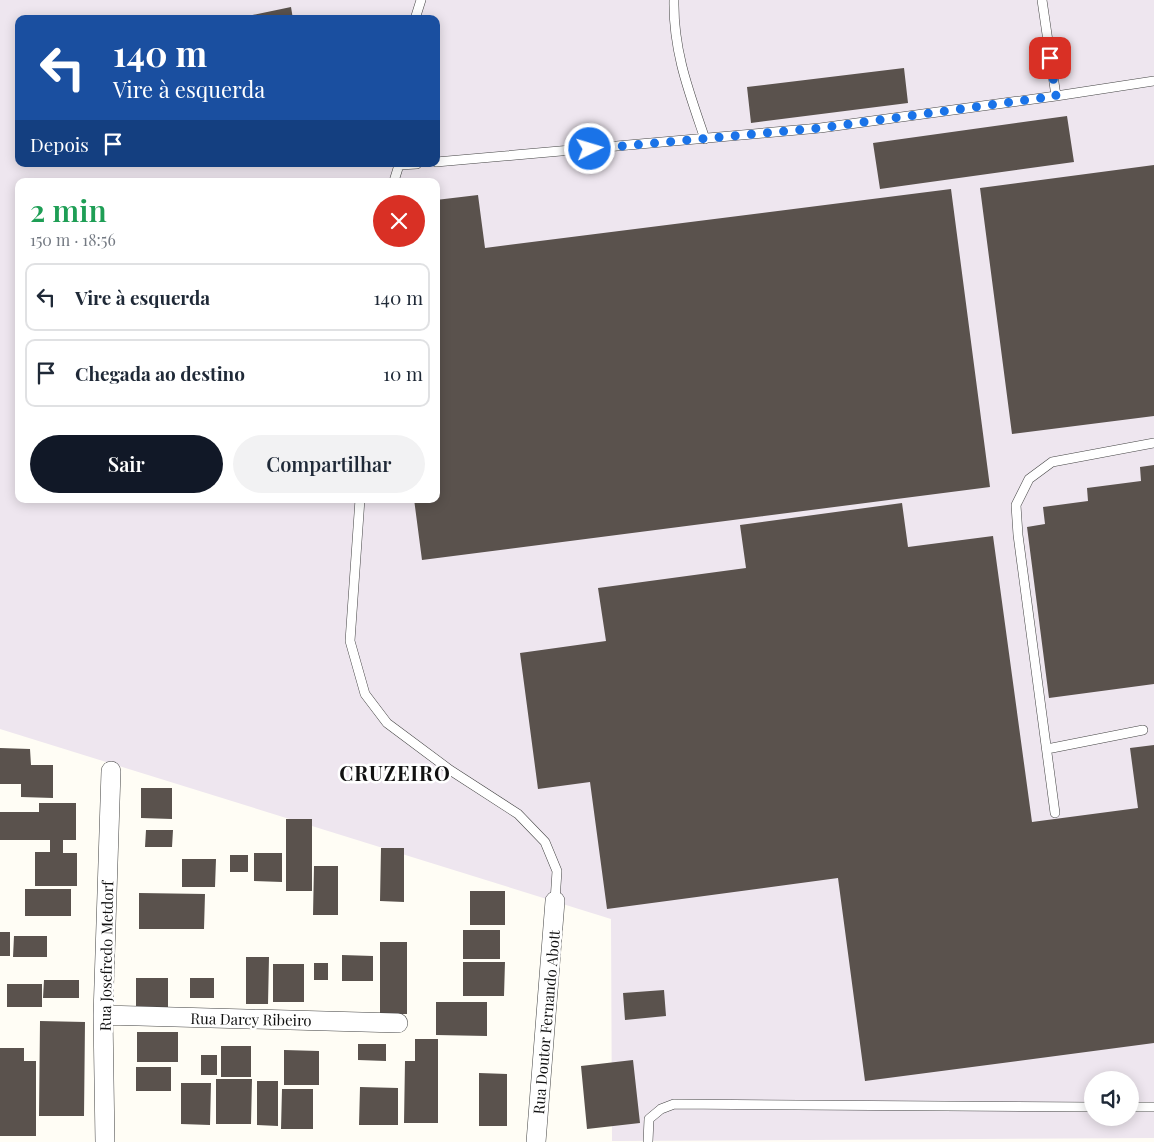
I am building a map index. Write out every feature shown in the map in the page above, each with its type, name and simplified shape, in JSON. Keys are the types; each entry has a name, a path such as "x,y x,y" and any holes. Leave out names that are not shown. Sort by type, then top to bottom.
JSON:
{"street":[{"name":"Rua Josefredo Metdorf","path":"105,1142 103,1015 111,771"},
{"name":"Rua Doutor Fernando Abott","path":"536,1142 555,901"},
{"name":"Rua Darcy Ribeiro","path":"103,1015 398,1022"}],"lane":[{"path":"416,15 421,0"},
{"path":"674,0 674,25 684,79 705,139"},
{"path":"1042,0 1056,96"},
{"path":"440,162 820,128 1154,81"},
{"path":"1055,813 1018,534 1016,506 1029,480 1052,462 1154,443"},
{"path":"360,503 350,641 365,694 387,722 450,770 518,814 545,842 557,872 555,901"},
{"path":"1047,748 1143,730"},
{"path":"648,1142 649,1119 660,1109 674,1104 1084,1107"},
{"path":"1139,1107 1154,1107"}],"shaded area":[{"path":"0,0 1154,0 1154,1138 612,1141 611,919 0,729"}],"building":[{"path":"291,7 292,15 252,15"},
{"path":"904,68 908,103 751,123 747,87"},
{"path":"1067,116 1074,162 880,189 873,143"},
{"path":"1154,165 1154,416 1012,434 980,188"},
{"path":"951,189 990,487 422,560 415,503 440,503 440,200 478,195 485,248"},
{"path":"1154,465 1154,684 1049,698 1027,527 1045,524 1043,507 1088,501 1087,488 1141,481 1140,467"},
{"path":"902,503 908,547 993,536 1032,822 1138,808 1130,748 1154,745 1154,1043 865,1081 838,878 607,909 590,782 538,789 520,653 606,641 598,588 746,568 740,525"},
{"path":"0,748 30,749 31,765 53,765 53,798 21,797 21,784 0,784"},
{"path":"141,788 172,788 172,819 141,818"},
{"path":"39,803 76,803 76,840 63,840 63,853 77,853 77,886 35,886 35,852 50,852 50,840 0,840 0,812 39,812"},
{"path":"286,819 312,819 312,891 286,891"},
{"path":"146,830 173,830 172,847 145,847"},
{"path":"381,848 404,848 404,902 380,901"},
{"path":"254,853 282,853 282,882 254,881"},
{"path":"230,855 248,855 248,872 230,872"},
{"path":"182,859 216,859 215,887 182,887"},
{"path":"314,866 338,866 338,915 313,915"},
{"path":"25,889 71,889 71,916 25,916"},
{"path":"470,891 505,891 505,925 470,925"},
{"path":"139,893 205,894 204,929 139,929"},
{"path":"463,930 500,930 500,959 463,959"},
{"path":"0,932 10,932 10,956 0,956"},
{"path":"14,936 47,936 47,957 13,957"},
{"path":"380,942 407,942 407,1014 380,1014"},
{"path":"342,955 373,956 373,981 342,981"},
{"path":"246,957 269,957 268,1004 246,1004"},
{"path":"463,962 505,962 504,996 463,996"},
{"path":"314,963 328,963 328,980 314,980"},
{"path":"273,964 304,964 304,1002 273,1002"},
{"path":"136,978 168,978 168,1011 136,1011"},
{"path":"190,978 214,978 214,998 190,998"},
{"path":"44,980 79,980 79,998 43,998"},
{"path":"7,984 42,984 42,1007 7,1007"},
{"path":"664,990 666,1016 625,1020 623,993"},
{"path":"436,1002 487,1002 487,1036 436,1035"},
{"path":"40,1021 85,1022 84,1116 39,1116"},
{"path":"137,1032 178,1032 178,1062 137,1062"},
{"path":"415,1039 438,1039 438,1123 404,1123 405,1061 415,1061"},
{"path":"358,1044 386,1044 386,1061 358,1060"},
{"path":"221,1046 251,1046 251,1077 221,1077"},
{"path":"0,1048 24,1048 24,1061 36,1061 36,1136 0,1136"},
{"path":"284,1050 319,1051 319,1085 284,1085"},
{"path":"201,1055 217,1055 217,1075 201,1075"},
{"path":"633,1060 640,1123 587,1129 581,1066"},
{"path":"136,1067 171,1067 171,1091 136,1091"},
{"path":"479,1073 507,1074 507,1126 479,1126"},
{"path":"216,1079 252,1079 251,1124 216,1124"},
{"path":"257,1081 278,1081 278,1126 257,1125"},
{"path":"181,1083 211,1083 210,1125 181,1124"},
{"path":"360,1087 398,1088 398,1125 359,1125"},
{"path":"282,1089 313,1089 313,1129 281,1129"}],"district":[{"name":"CRUZEIRO","path":"395,772"}],"route":[{"path":"590,149 820,128 1056,96 1050,58"}]}
